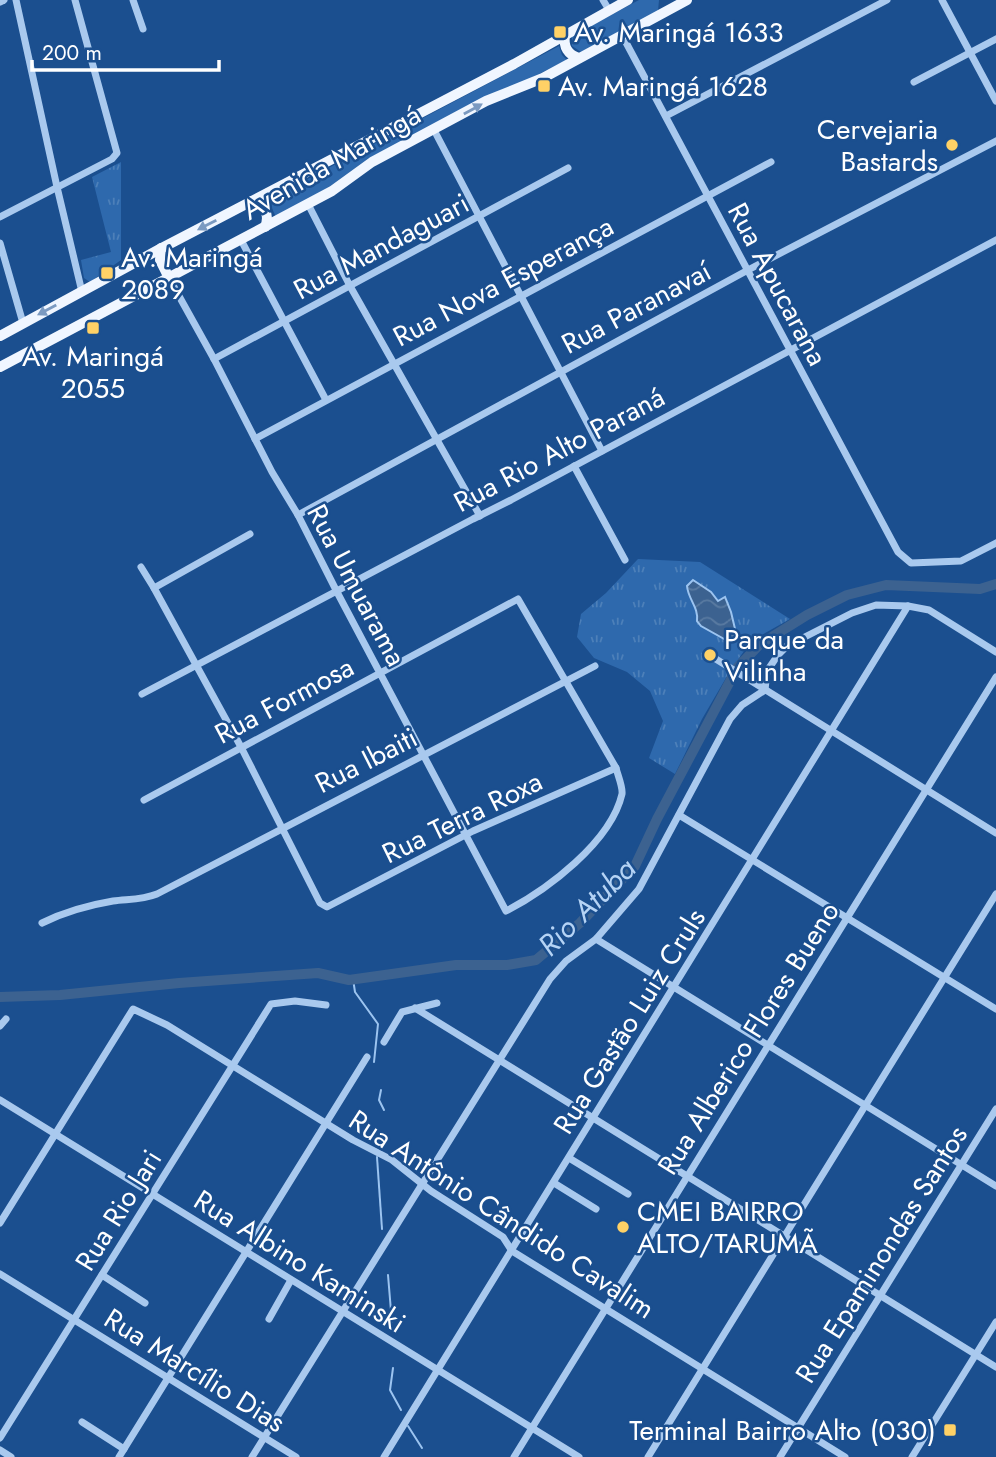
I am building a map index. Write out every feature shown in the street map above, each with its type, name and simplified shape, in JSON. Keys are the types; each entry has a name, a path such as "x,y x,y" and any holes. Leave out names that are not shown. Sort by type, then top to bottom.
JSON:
{"main road":[{"name":"Avenida Maringá","path":"0,336 628,0"},
{"name":"Avenida Maringá","path":"0,367 332,191 372,162 486,101 543,78 622,35 667,6 687,0"},
{"path":"565,35 568,52 579,58"},
{"path":"252,201 266,211 265,227"},
{"path":"161,248 160,260 169,278"}],"street":[{"path":"16,0 82,292"},
{"path":"0,217 112,159 117,153 75,0"},
{"path":"133,0 143,29"},
{"path":"603,0 609,10"},
{"path":"666,116 887,0"},
{"path":"942,0 996,101"},
{"name":"Rua Apucarana","path":"622,35 898,552 911,563 952,563 996,543"},
{"path":"914,82 996,38"},
{"path":"433,130 602,451"},
{"name":"Rua Paranavaí","path":"298,515 748,270 996,141"},
{"name":"Rua Nova Esperança","path":"255,439 771,162"},
{"name":"Rua Mandaguari","path":"214,359 568,168"},
{"path":"308,204 350,286 480,516"},
{"path":"241,240 326,400"},
{"name":"Rua Rio Alto Paraná","path":"142,694 996,240"},
{"path":"0,243 23,323"},
{"name":"Rua Umuarama","path":"169,278 298,515 506,911 526,901 580,860 612,817 623,792 616,768"},
{"path":"574,466 625,559"},
{"path":"154,588 250,534"},
{"path":"141,567 282,827"},
{"name":"Rua Formosa","path":"144,800 518,598 566,681"},
{"path":"765,690 765,678 772,663 787,646 868,607 882,604 929,610 996,652"},
{"name":"Rua Gastão Luiz Cruls","path":"384,1457 908,606"},
{"path":"711,656 996,833"},
{"name":"Rua Ibaiti","path":"43,923 56,916 99,904 142,900 157,894 595,666"},
{"name":"Rua Alberico Flores Bueno","path":"513,1457 996,677"},
{"path":"566,681 616,768"},
{"path":"252,1457 554,973 596,939 639,889 735,712 765,690"},
{"name":"Rua Terra Roxa","path":"282,827 320,903 327,907 466,835 616,768"},
{"path":"679,814 996,1009"},
{"path":"648,1457 996,894"},
{"path":"596,939 996,1186"},
{"name":"Rua Rio Jari","path":"0,1438 271,1004 295,1001 326,1005"},
{"path":"384,1042 399,1014 437,1003"},
{"path":"415,1008 996,1367"},
{"name":"Rua Antônio Cândido Cavalim","path":"55,1134 133,1009 160,1021 326,1124 392,1160 421,1184 503,1237 512,1251 845,1457"},
{"path":"119,1457 367,1057"},
{"name":"Rua Albino Kaminski","path":"0,1100 579,1457"},
{"name":"Rua Epaminondas Santos","path":"780,1457 996,1109"},
{"path":"0,1223 2,1213 55,1134"},
{"path":"569,1158 628,1194"},
{"path":"554,1183 596,1209"},
{"name":"Rua Marcílio Dias","path":"0,1274 296,1457"},
{"path":"102,1275 145,1303"},
{"path":"269,1319 291,1280"},
{"path":"912,1457 996,1322"},
{"path":"82,1422 124,1449"},
{"path":"0,1450 11,1457"}],"green space":[{"path":"639,0 659,0 658,11 581,52 572,46 572,36"},
{"path":"559,46 567,60 369,158 329,187 276,217 268,200"},
{"path":"121,162 121,260 90,282 84,278 81,260 111,252 92,177"},
{"path":"638,559 700,562 790,619 751,641 702,719 675,774 649,758 663,721 650,691 627,672 594,658 577,637 581,614 606,593"}],"water":[{"path":"693,580 711,592 718,601 725,597 736,633 732,639 726,640 697,621 687,586"}],"waterway":[{"name":"Rio Atuba","path":"0,997 60,995 318,973 349,980 456,965 507,965 536,960 580,923 635,866 737,668 759,645 807,615 847,595 886,585 980,589 996,584"},
{"path":"353,979 355,992 378,1024 374,1062"},
{"path":"381,1090 379,1100 384,1110"},
{"path":"377,1157 382,1229"},
{"path":"388,1275 392,1323"},
{"path":"393,1368 390,1390 401,1410"},
{"path":"408,1426 422,1448"}],"place":[{"name":"Av. Maringá 1633","path":"560,32"},
{"name":"Av. Maringá 1628","path":"544,86"},
{"name":"Cervejaria Bastards","path":"952,145"},
{"name":"Av. Maringá 2089","path":"107,273"},
{"name":"Av. Maringá 2055","path":"93,328"},
{"name":"Parque da Vilinha","path":"710,655"},
{"name":"CMEI BAIRRO ALTO/TARUMÃ","path":"623,1227"},
{"name":"Terminal Bairro Alto (030)","path":"950,1430"}]}
